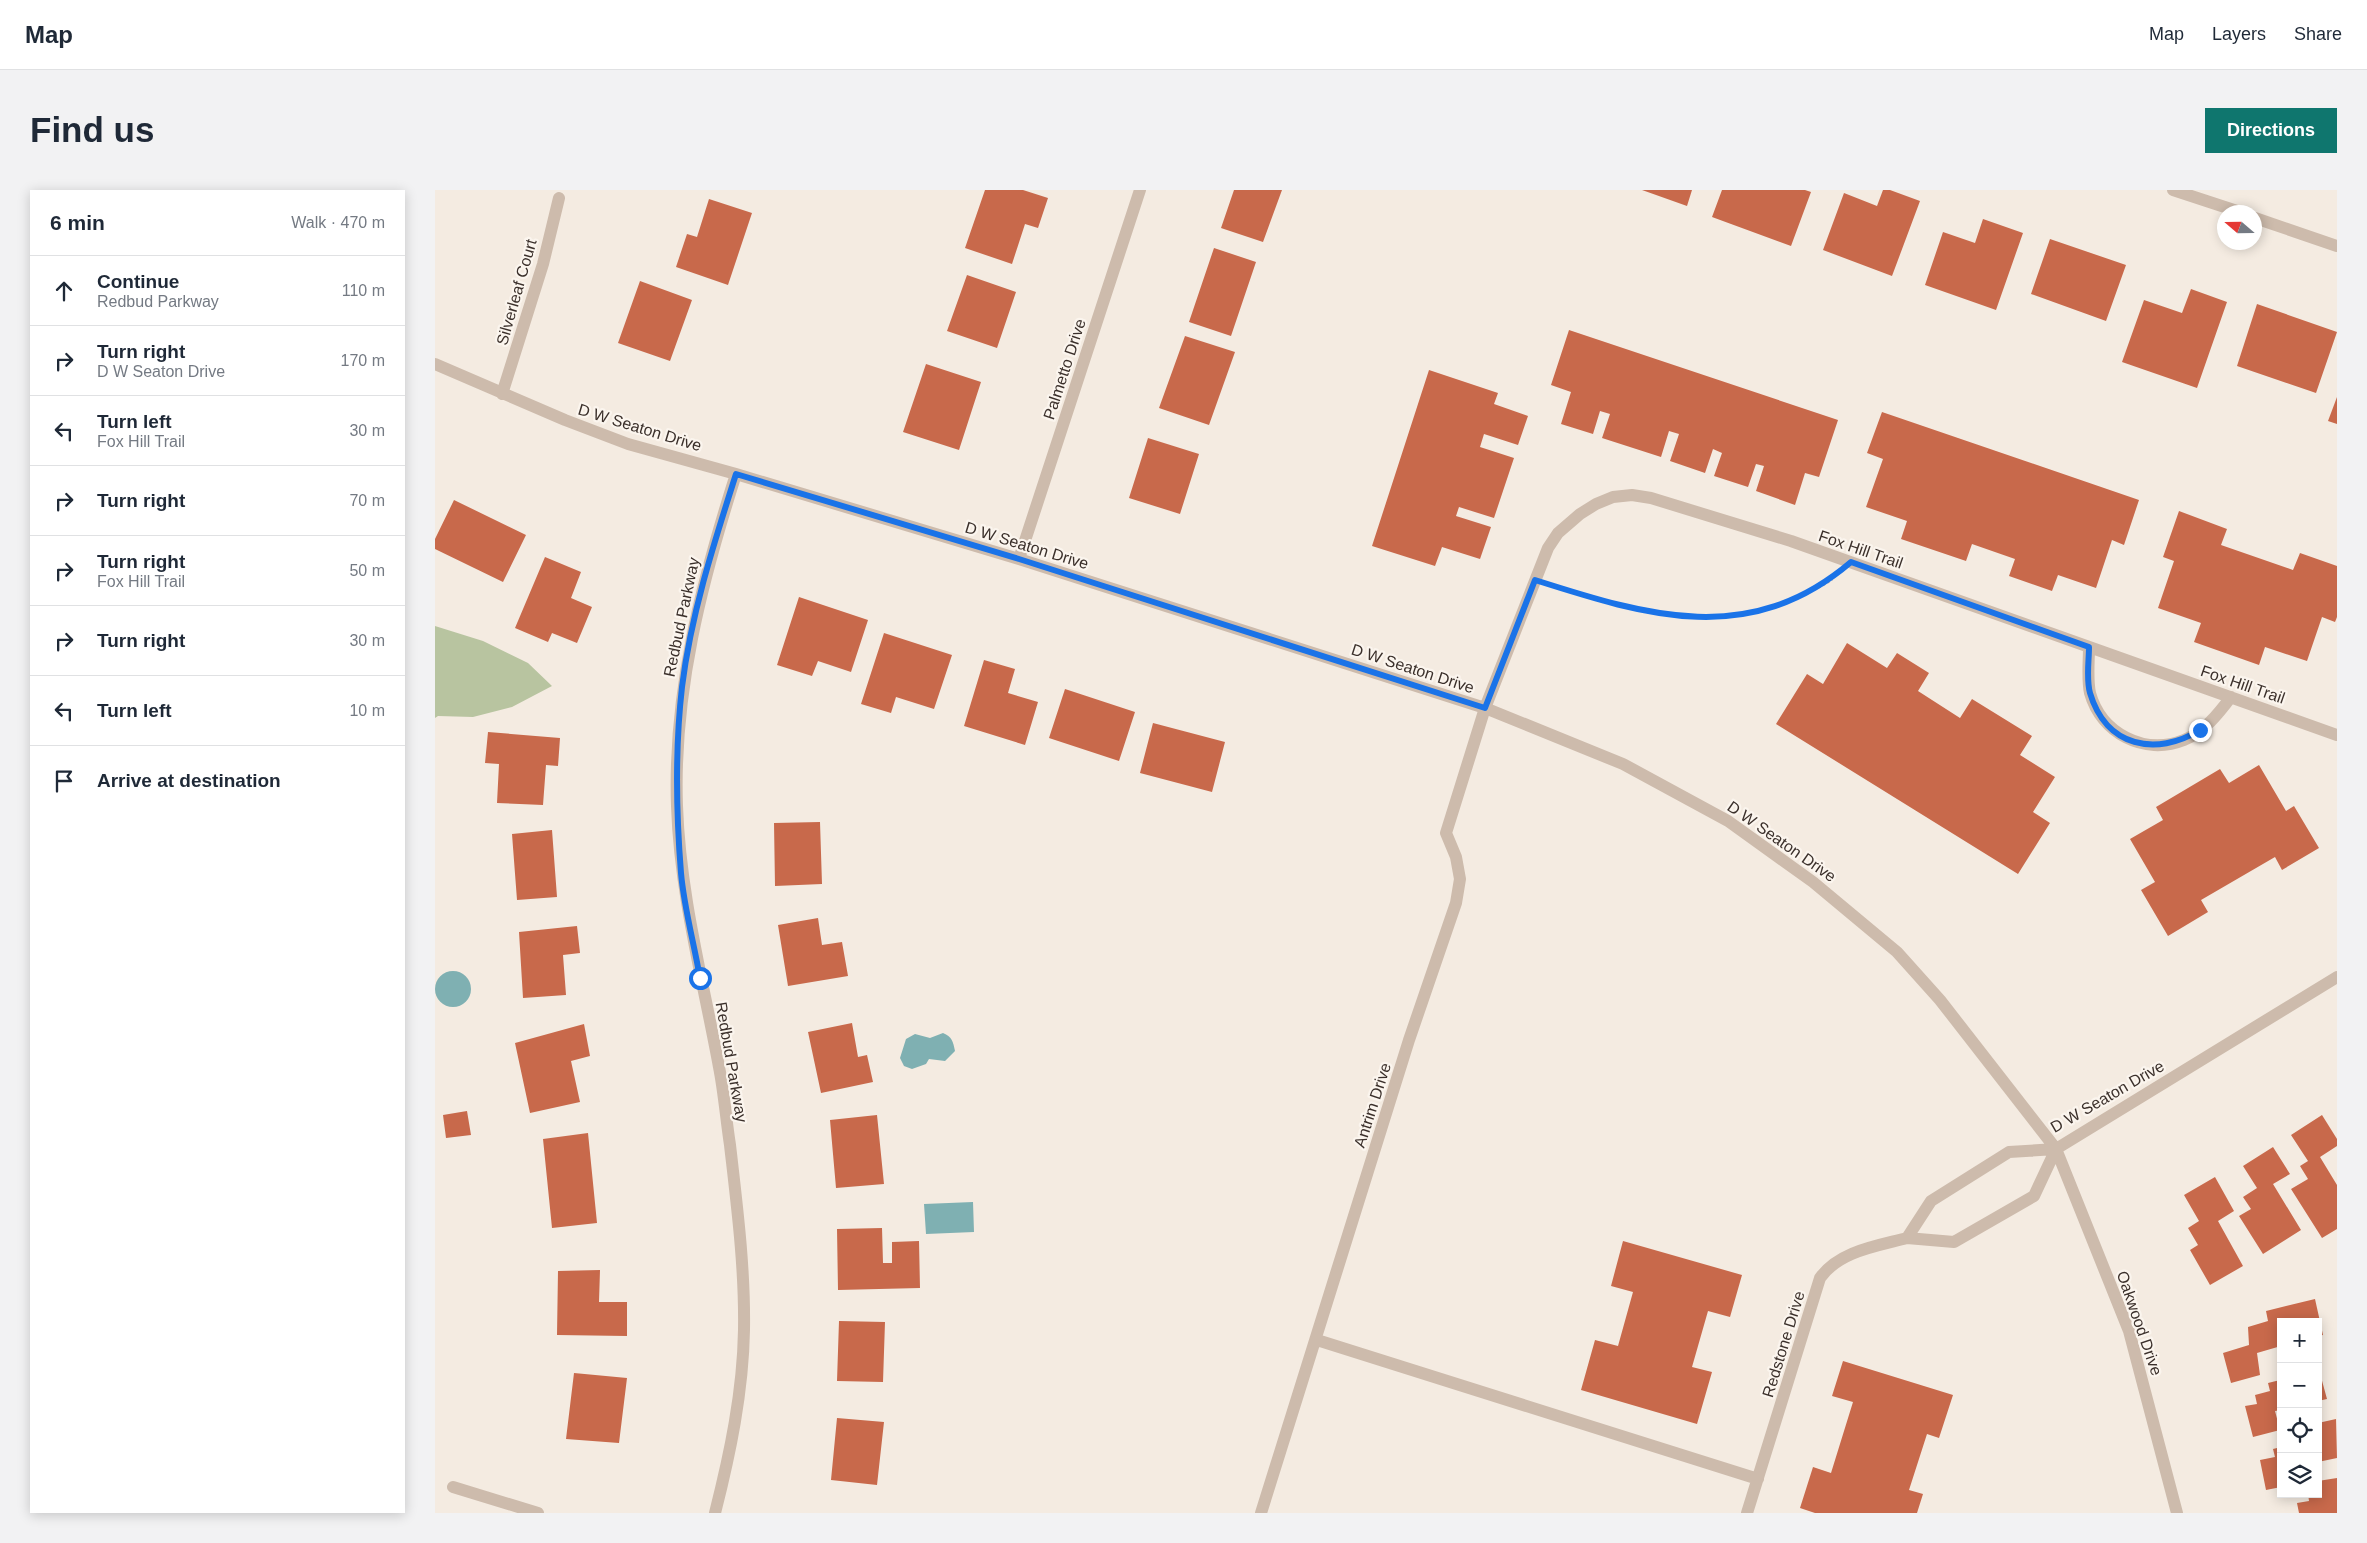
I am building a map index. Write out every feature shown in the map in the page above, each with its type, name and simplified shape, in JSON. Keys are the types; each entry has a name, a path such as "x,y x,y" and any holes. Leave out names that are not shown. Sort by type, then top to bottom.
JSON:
{"street":[{"name":"Palmetto Drive","path":"1019,559 1140,190"},
{"path":"2173,190 2218,205"},
{"name":"Silverleaf Court","path":"502,394 543,264 559,198"},
{"path":"2262,220 2337,246"},
{"name":"D W Seaton Drive","path":"435,364 502,394 628,444 736,474 1019,559 1485,708 1623,764 1728,821 1813,882 1859,919 1903,959 1941,1000 2056,1149 2337,978"},
{"name":"Redbud Parkway","path":"715,1513 731,1447 739,1392 744,1331 739,1219 720,1069 681,875 677,804 683,686 710,556 736,474"},
{"name":"Fox Hill Trail","path":"1485,708 1548,548 1558,533 1580,514 1596,504 1613,497 1632,495 1679,505 1851,562 2337,735"},
{"path":"2089,647 2090,692 2100,715 2117,733 2138,744 2160,746 2184,740 2217,715 2231,697"},
{"name":"Antrim Drive","path":"1261,1513 1317,1340 1406,1050 1457,903 1460,879 1456,857 1446,833 1485,708"},
{"path":"1907,1238 1931,1201 2009,1152 2056,1149"},
{"name":"Redstone Drive","path":"1747,1513 1820,1278 1828,1266 1847,1256 1907,1238 1954,1242 2034,1196 2056,1149"},
{"name":"Oakwood Drive","path":"2056,1149 2129,1331 2153,1416 2177,1513"},
{"path":"1317,1340 1758,1479"},
{"path":"453,1487 538,1513"}],"path":[{"path":"1535,580 1638,609 1704,618 1770,610 1829,581 1851,562"}],"green space":[{"path":"435,626 483,641 528,663 552,686 512,707 473,717 438,716 435,718"}],"water":[{"path":"453,971 460,972 466,976 470,982 470,996 466,1002 460,1006 453,1007 446,1006 440,1002 436,996 435,989 436,982 440,976 446,972"},
{"path":"943,1033 952,1040 955,1051 945,1061 929,1059 926,1064 912,1069 904,1066 900,1058 906,1039 915,1034 930,1038"},
{"path":"973,1202 974,1232 926,1234 924,1204"}],"building":[{"path":"985,190 1023,190 1048,198 1038,228 1025,224 1012,264 965,248"},
{"path":"1234,190 1282,190 1263,242 1221,228"},
{"path":"1642,190 1692,190 1687,206"},
{"path":"1722,190 1805,190 1811,192 1791,246 1712,217"},
{"path":"1883,190 1890,190 1920,201 1892,276 1823,250 1844,193 1877,206"},
{"path":"709,199 752,213 728,285 676,267 687,234 697,237"},
{"path":"1983,219 2023,233 1996,310 1925,285 1943,232 1975,243"},
{"path":"2050,239 2126,265 2106,321 2031,294"},
{"path":"1214,248 1256,262 1231,336 1189,322"},
{"path":"967,275 1016,292 997,348 947,331"},
{"path":"640,281 692,300 670,361 618,343"},
{"path":"2191,289 2227,302 2197,388 2122,362 2144,300 2182,313"},
{"path":"2257,304 2337,332 2316,393 2237,366"},
{"path":"1569,330 1838,420 1819,477 1805,473 1795,505 1756,491 1764,466 1756,464 1748,487 1714,476 1722,453 1713,449 1705,473 1670,461 1679,434 1669,431 1661,457 1602,438 1610,414 1600,411 1593,434 1561,424 1571,392 1551,385"},
{"path":"1185,336 1235,352 1209,425 1159,408"},
{"path":"926,364 981,382 959,450 903,432"},
{"path":"1429,370 1498,393 1494,404 1528,416 1518,445 1484,434 1480,447 1514,458 1494,518 1459,507 1456,516 1491,527 1480,559 1442,547 1435,566 1372,546"},
{"path":"2337,397 2337,424 2328,421"},
{"path":"1882,412 2139,500 2124,545 2112,540 2096,588 2058,575 2052,591 2009,576 2015,559 1972,544 1966,561 1901,539 1907,521 1866,507 1883,459 1867,453"},
{"path":"1148,438 1199,454 1180,514 1129,498"},
{"path":"454,500 526,535 503,582 435,549 435,539"},
{"path":"2179,511 2227,529 2221,545 2293,570 2300,553 2337,566 2337,617 2335,622 2322,617 2307,661 2265,647 2259,665 2194,642 2201,623 2158,608 2174,561 2163,557"},
{"path":"545,557 581,572 571,598 592,607 577,643 552,633 548,642 515,628"},
{"path":"799,597 868,620 851,672 818,661 812,676 777,665"},
{"path":"884,633 952,655 934,709 896,697 891,713 861,704"},
{"path":"1847,643 1887,668 1897,653 1929,673 1918,691 1960,718 1972,699 2032,736 2020,755 2055,777 2033,812 2050,823 2018,874 1776,724 1807,674 1823,684"},
{"path":"984,660 1015,669 1008,693 1038,702 1025,745 964,726"},
{"path":"1065,689 1135,712 1119,761 1049,738"},
{"path":"1153,723 1225,742 1212,792 1140,773"},
{"path":"488,732 560,738 558,766 546,765 543,805 497,803 499,764 485,763"},
{"path":"2259,765 2286,811 2294,806 2319,848 2282,870 2275,857 2201,900 2208,912 2168,936 2141,890 2155,882 2130,839 2163,820 2156,807 2220,769 2229,783"},
{"path":"820,822 822,884 775,886 774,823"},
{"path":"552,830 557,897 517,900 512,834"},
{"path":"818,918 822,945 842,942 848,976 788,986 778,925"},
{"path":"577,926 580,953 563,955 566,995 523,998 519,932"},
{"path":"852,1023 858,1057 867,1055 873,1082 821,1093 808,1032"},
{"path":"584,1024 590,1056 571,1061 580,1102 530,1113 515,1043"},
{"path":"467,1111 471,1135 446,1138 443,1115"},
{"path":"877,1115 884,1184 836,1188 830,1120"},
{"path":"2322,1115 2337,1139 2337,1146 2320,1157 2337,1185 2337,1229 2322,1238 2291,1189 2308,1179 2300,1166 2308,1161 2291,1135"},
{"path":"588,1133 597,1223 552,1228 543,1139"},
{"path":"2273,1147 2290,1174 2273,1184 2301,1230 2263,1254 2239,1216 2251,1209 2243,1197 2257,1188 2243,1166"},
{"path":"2215,1177 2234,1211 2218,1221 2243,1266 2210,1285 2190,1250 2198,1245 2188,1228 2199,1221 2184,1195"},
{"path":"882,1228 883,1263 892,1263 892,1242 919,1241 920,1288 838,1290 837,1229"},
{"path":"1623,1241 1742,1275 1730,1317 1708,1311 1692,1367 1712,1372 1697,1424 1581,1390 1595,1340 1618,1346 1633,1292 1611,1286"},
{"path":"600,1270 599,1302 627,1302 627,1336 557,1335 558,1271"},
{"path":"2315,1299 2319,1318 2277,1318 2277,1347 2257,1353 2260,1375 2231,1383 2223,1353 2249,1345 2248,1327 2268,1321 2266,1311"},
{"path":"839,1321 885,1322 883,1382 837,1381"},
{"path":"1843,1361 1953,1395 1939,1438 1927,1434 1909,1490 1923,1494 1917,1513 1815,1513 1800,1508 1813,1467 1831,1473 1853,1402 1832,1396"},
{"path":"574,1373 627,1378 619,1443 566,1439"},
{"path":"2277,1381 2277,1411 2275,1411 2277,1431 2253,1437 2245,1406 2257,1404 2255,1395 2270,1391 2268,1383"},
{"path":"2322,1381 2327,1399 2322,1400"},
{"path":"837,1418 884,1422 877,1485 831,1480"},
{"path":"2336,1419 2337,1458 2322,1461 2322,1453 2322,1422"},
{"path":"2277,1448 2277,1488 2266,1490 2260,1460 2275,1457 2273,1449"},
{"path":"2337,1478 2337,1513 2299,1513 2297,1503 2309,1501 2309,1498 2322,1498 2322,1480"}],"route":[{"path":"700,978 681,875 677,804 679,740 683,686 692,636 710,556 736,474 1019,559 1485,708 1535,580 1604,601 1638,609 1704,618 1770,610 1829,581 1851,562 2089,647 2090,692 2100,715 2117,733 2138,744 2160,746 2184,740 2200,730"}]}
